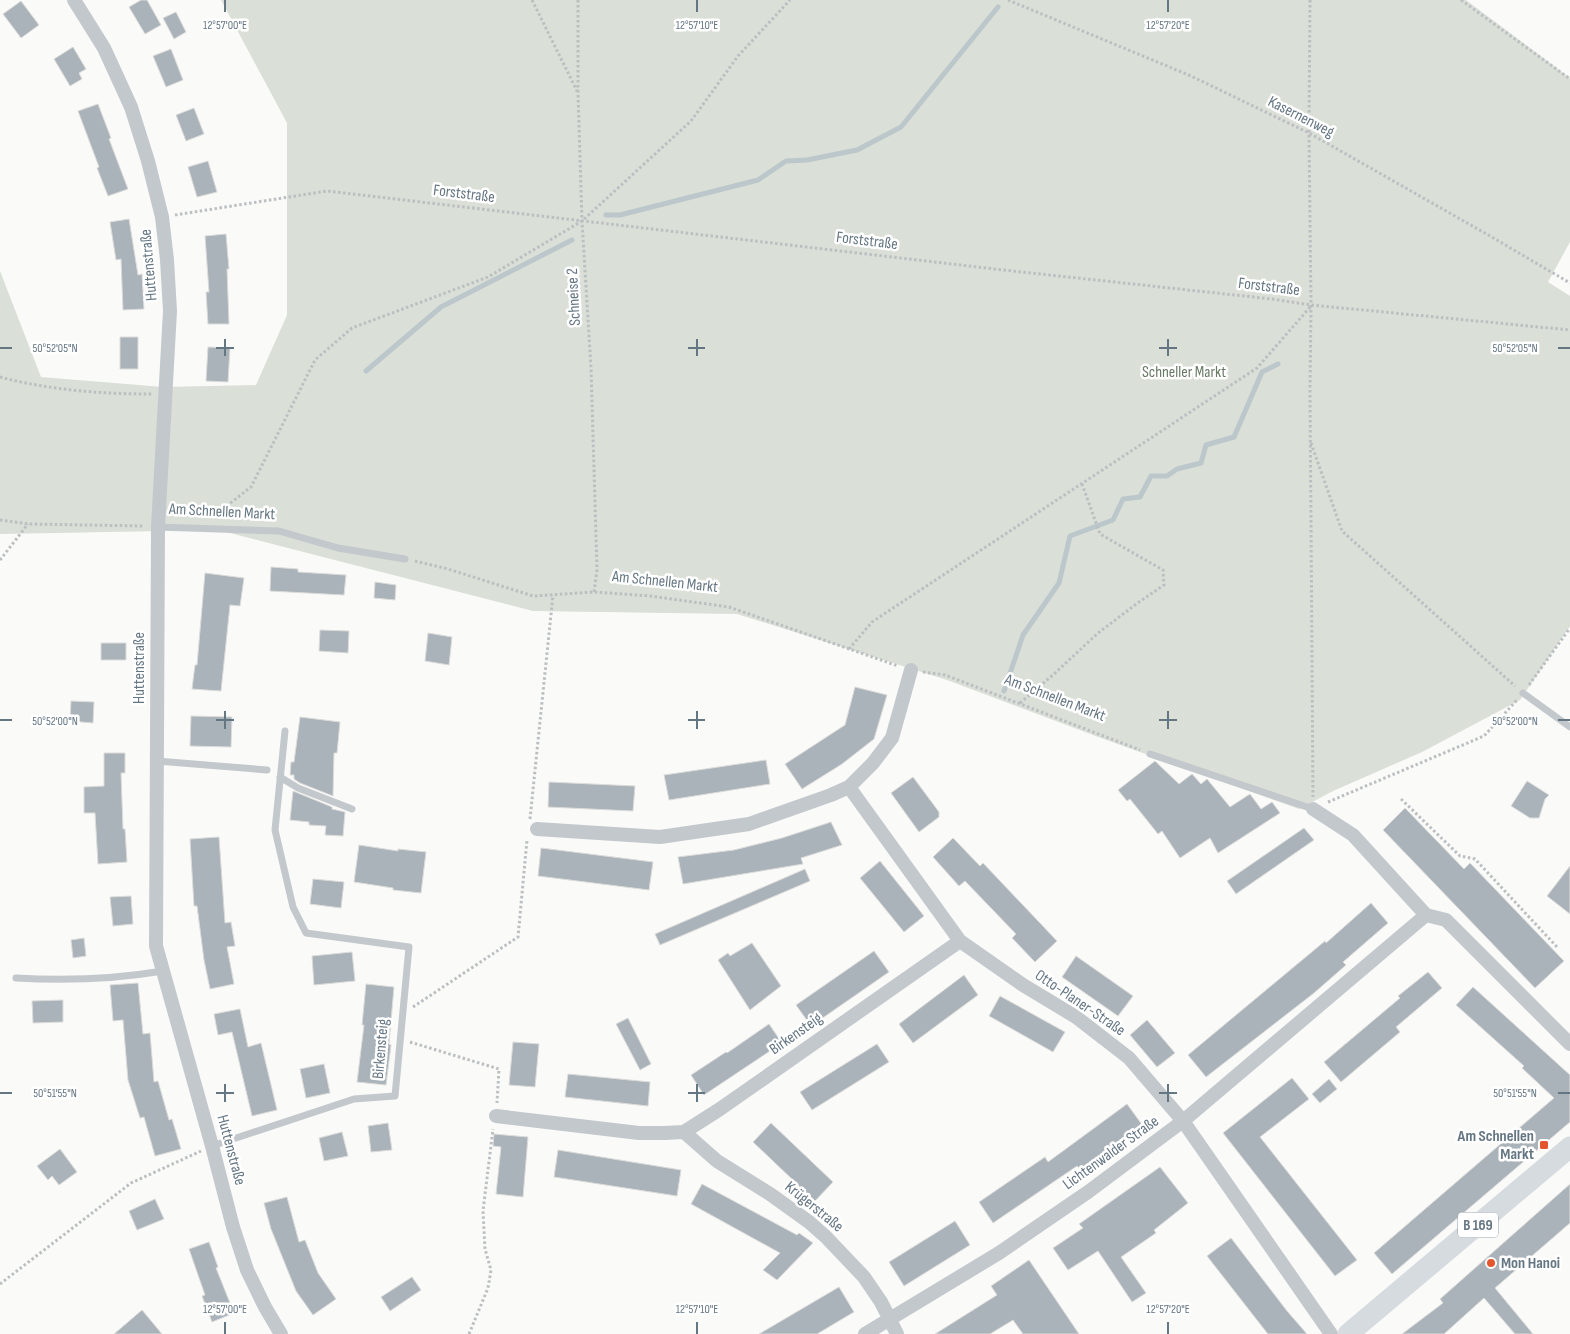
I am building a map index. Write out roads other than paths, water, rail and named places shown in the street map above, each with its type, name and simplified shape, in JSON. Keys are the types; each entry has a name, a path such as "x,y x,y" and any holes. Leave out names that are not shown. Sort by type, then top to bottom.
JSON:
{"main road":[{"name":"B 169","path":"1348,1334 1570,1148"}],"street":[{"name":"Huttenstraße","path":"74,0 104,48 131,107 148,161 162,217 170,311 158,527 156,946 233,1227 247,1270 281,1334"},
{"path":"531,831 660,837 748,824 831,796 849,787 873,763 892,738 911,670"},
{"name":"Otto-Planer-Straße","path":"849,787 960,941 1023,985 1076,1017 1129,1058 1182,1122 1331,1334"},
{"path":"1313,809 1354,835 1426,915 1446,920 1570,1044"},
{"name":"Lichtenwalder Straße","path":"865,1334 1023,1236 1088,1192 1182,1122 1426,915"},
{"name":"Birkensteig","path":"684,1132 720,1109 960,941"},
{"path":"496,1116 639,1133 684,1132"},
{"name":"Krügerstraße","path":"684,1132 717,1161 770,1194 810,1222 826,1237 864,1277 891,1319 897,1334"}],"lane":[{"name":"Am Schnellen Markt","path":"158,527 279,531 338,548 405,559"},
{"path":"1523,693 1570,727"},
{"name":"Birkensteig","path":"212,1146 354,1099 395,1096 409,947 306,933 293,907 275,830 285,731"},
{"path":"1150,754 1313,809"},
{"path":"156,761 267,770"},
{"path":"280,777 298,788 352,809"},
{"path":"16,978 56,980 137,976 163,971"}],"waterway":[{"path":"606,215 620,215 758,180 786,161 807,160 857,150 901,127 998,7"},
{"path":"366,371 441,307 572,240"},
{"path":"1004,691 1023,635 1059,583 1070,536 1113,520 1123,499 1140,497 1151,476 1167,476 1177,469 1201,463 1206,445 1234,437 1262,372 1278,364"}],"place":[{"name":"Am Schnellen Markt","path":"1544,1145"},
{"name":"Mon Hanoi","path":"1491,1263"}],"park label":[{"name":"Schneller Markt","path":"1184,372"}]}
